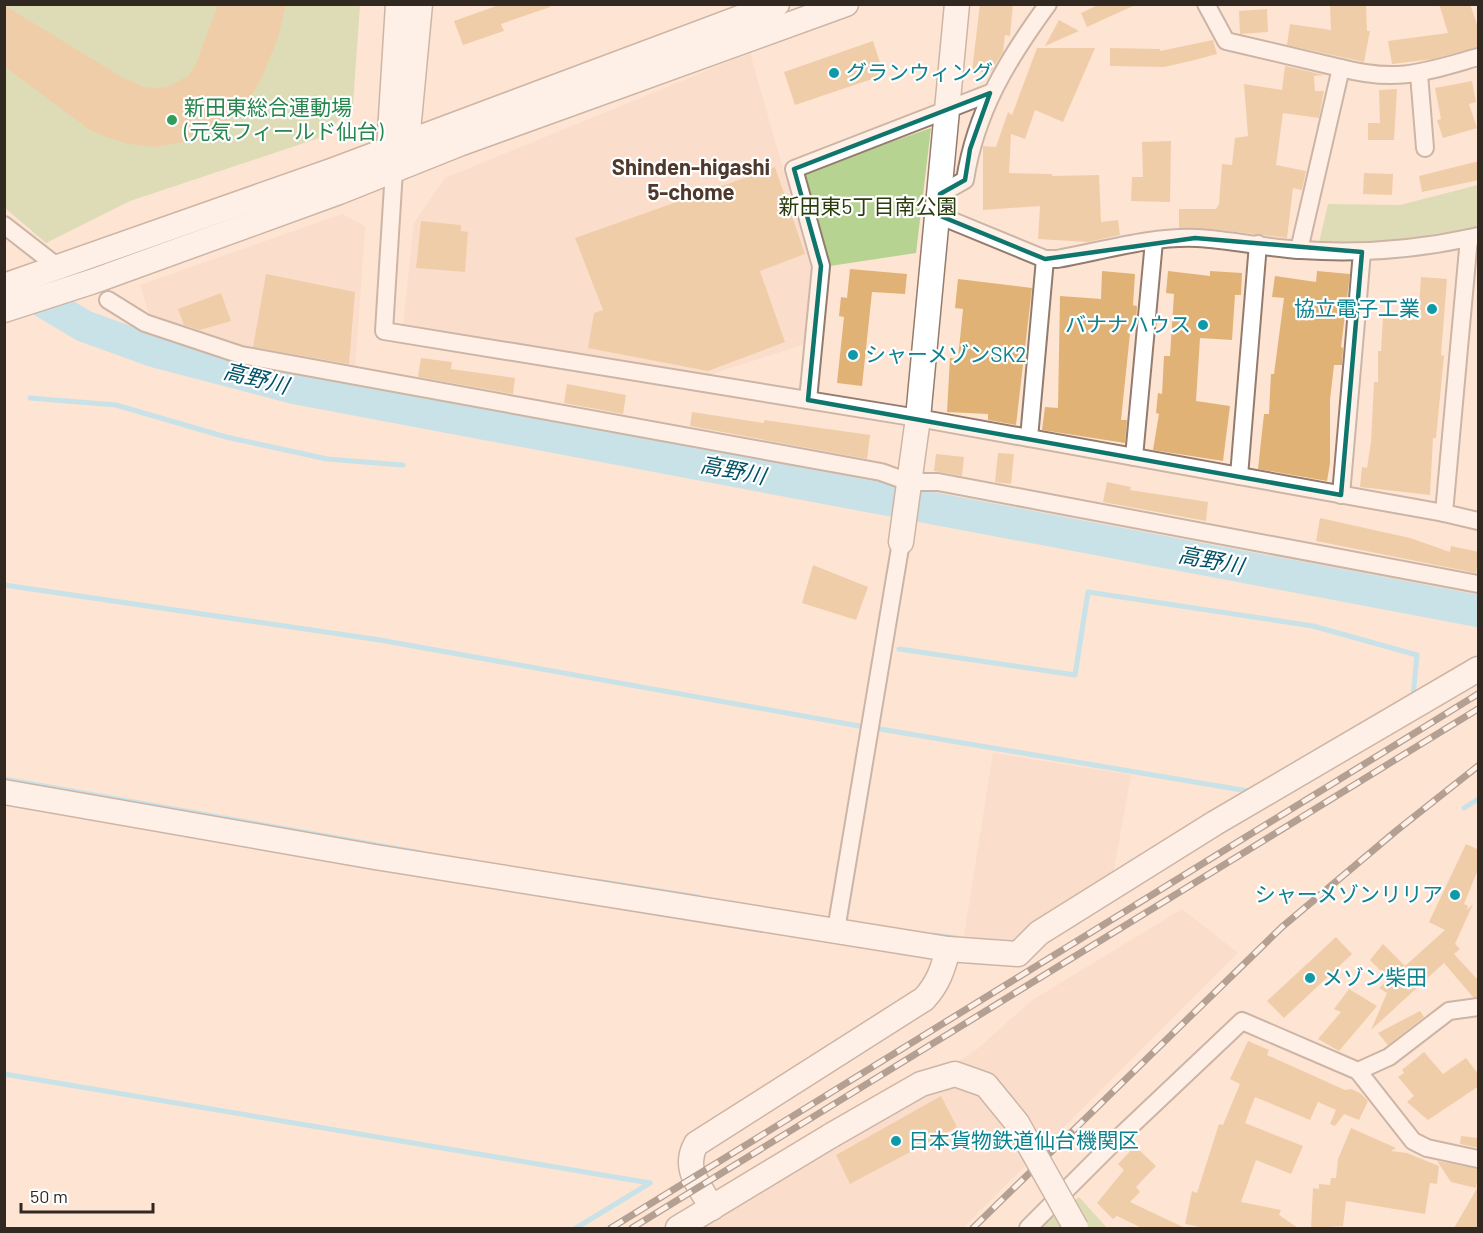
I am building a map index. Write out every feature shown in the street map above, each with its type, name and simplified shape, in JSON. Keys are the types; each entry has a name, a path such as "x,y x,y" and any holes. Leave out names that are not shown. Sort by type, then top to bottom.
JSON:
{"street":[{"path":"398,4 397,154 384,331 918,418 1479,521"},
{"path":"397,154 420,4"},
{"path":"4,310 59,292 397,154 777,4"},
{"path":"4,286 846,4"},
{"path":"836,930 901,539 918,418 957,4"},
{"path":"939,204 965,180 970,149 990,93 1048,4"},
{"path":"1206,4 1226,41 1369,75 1392,77 1419,74 1479,57"},
{"path":"1299,250 1341,68"},
{"path":"1419,74 1425,148"},
{"path":"808,400 821,266 794,169 990,93"},
{"path":"939,204 1045,259 1057,259 1154,241 1195,238 1258,243 1299,250 1362,252 1417,249 1474,237 1444,513"},
{"path":"4,225 58,267"},
{"path":"1134,457 1154,241"},
{"path":"1239,476 1258,243"},
{"path":"1341,495 1362,252"},
{"path":"1029,438 1045,259"},
{"path":"108,300 145,322 241,355 870,470 909,485 939,482 1479,584"},
{"path":"1461,346 1479,342"},
{"path":"4,792 386,859 948,949 1018,954 1039,933 1215,823 1479,669"},
{"path":"712,1208 690,1169 689,1156 696,1144 924,999 935,987 942,974 948,949"},
{"path":"1358,1071 1389,1057 1449,1011 1479,1007"},
{"path":"1028,1228 1113,1143 1242,1021 1358,1071 1413,1141 1427,1148 1479,1158"},
{"path":"678,1228 921,1084 955,1074 986,1084 1017,1123 1076,1228"}],"highlighted area":[{"path":"990,93 970,149 965,180 940,194 938,215 1045,259 1195,238 1362,252 1341,495 808,400 821,266 794,169"}],"shaded area":[{"path":"750,53 812,271 805,344 709,375 403,325 414,223 445,178"},
{"path":"342,214 365,226 355,371 244,352 151,320 140,285"},
{"path":"993,753 1131,775 1111,886 1012,945 964,936"},
{"path":"1182,909 1238,953 963,1228 690,1228 975,1051 1031,1001"}],"green space":[{"name":"新田東総合運動場 (元気フィールド仙台)","path":"4,5 360,5 353,104 325,136 130,201 46,243 5,208"},
{"name":"新田東5丁目南公園","path":"931,128 916,253 830,266 803,175 822,166"},
{"path":"1478,185 1478,227 1372,244 1319,243 1328,204 1400,205"},
{"path":"1079,1197 1107,1228 1038,1228"}],"building":[{"path":"218,4 286,4 278,38 262,77 250,98 221,126 196,140 155,147 128,144 103,136 90,130 5,67 4,5 120,76 141,86 157,88 169,86 188,76 195,66"},
{"path":"502,4 549,4 550,7 501,24 504,31 463,45 454,21"},
{"path":"980,4 1013,4 1010,36 1005,35 1003,52 990,73 972,71"},
{"path":"1100,4 1135,5 1087,27 1081,13"},
{"path":"1330,4 1366,4 1367,31 1370,31 1364,62 1287,45 1290,24 1331,30"},
{"path":"1439,4 1470,4 1479,30 1479,47 1433,59 1392,64 1388,41 1448,33"},
{"path":"1267,9 1268,32 1240,34 1239,11"},
{"path":"1059,20 1079,31 1045,46"},
{"path":"1213,40 1217,54 1191,61 1164,67 1110,66 1110,48 1160,49 1160,51"},
{"name":"グランウィング","path":"873,41 884,75 795,105 784,72"},
{"path":"1037,48 1095,48 1063,122 1035,110 1025,139 1011,134 1009,173 1052,174 1052,176 1099,175 1101,222 1118,220 1120,235 1088,242 1038,239 1040,206 983,210 983,146 996,147 1008,112 1012,115"},
{"path":"1285,66 1324,75 1314,76 1315,91 1324,91 1319,118 1283,113 1276,165 1306,171 1302,190 1293,188 1287,238 1211,229 1179,228 1179,209 1216,209 1219,204 1222,164 1232,165 1235,138 1248,136 1244,84 1282,90"},
{"path":"1472,81 1476,102 1469,104 1477,128 1443,138 1437,120 1441,119 1435,88"},
{"path":"1397,89 1394,140 1368,140 1368,123 1380,123 1379,90"},
{"path":"1171,141 1170,202 1131,201 1132,177 1143,177 1142,142"},
{"path":"1479,161 1479,180 1422,192 1419,176"},
{"path":"775,167 805,254 760,271 785,342 708,371 588,348 594,313 603,310 575,238"},
{"path":"1364,173 1393,174 1392,195 1363,194"},
{"path":"421,221 461,225 461,231 468,232 465,272 416,268"},
{"path":"850,269 907,274 905,294 872,292 862,386 837,383 844,317 839,316 841,297 847,298"},
{"path":"1102,271 1135,274 1133,305 1137,306 1136,324 1131,324 1121,420 1127,420 1125,443 1042,430 1045,407 1058,408 1060,296 1101,299"},
{"path":"1168,271 1210,276 1210,271 1242,273 1241,295 1235,295 1232,340 1200,338 1196,401 1230,406 1223,461 1153,450 1159,414 1156,413 1158,393 1162,394 1164,356 1170,356 1174,294 1166,293"},
{"path":"1317,271 1350,274 1341,347 1343,348 1342,365 1334,365 1330,400 1330,463 1327,481 1258,469 1264,414 1269,414 1271,374 1274,374 1284,298 1272,297 1275,276 1316,282"},
{"path":"266,274 355,292 349,364 253,347"},
{"path":"1421,277 1447,279 1441,355 1444,356 1436,438 1433,438 1430,495 1360,487 1362,467 1367,468 1371,442 1374,382 1378,382 1378,351 1381,351 1383,318 1418,320"},
{"path":"958,279 1032,288 1016,425 988,420 988,414 947,412 950,358 958,359 963,309 955,308"},
{"path":"221,293 231,321 200,330 184,325 178,309"},
{"path":"421,358 452,362 451,369 515,378 513,394 418,377"},
{"path":"567,384 626,395 623,414 564,403"},
{"path":"692,412 870,435 867,459 690,426"},
{"path":"998,453 1014,454 1011,484 995,482"},
{"path":"936,454 964,457 962,476 934,471"},
{"path":"1107,482 1131,487 1130,490 1208,502 1206,521 1103,502"},
{"path":"1320,518 1410,538 1450,552 1451,546 1479,552 1476,573 1316,541"},
{"path":"813,565 868,587 856,620 802,603"},
{"path":"1466,844 1479,850 1479,867 1464,904 1468,906 1467,910 1473,904 1455,944 1460,949 1454,954 1479,981 1479,997 1473,997 1444,963 1371,1030 1387,993 1379,988 1389,979 1370,960 1383,944 1405,966 1445,930 1429,922"},
{"name":"メゾン柴田","path":"1336,937 1352,954 1284,1018 1267,1001"},
{"path":"1349,989 1377,1006 1339,1051 1318,1039 1341,1012 1334,1009"},
{"path":"1420,1011 1424,1017 1388,1045 1378,1033"},
{"path":"1248,1041 1269,1050 1267,1055 1345,1090 1351,1089 1360,1093 1368,1101 1359,1120 1344,1114 1335,1126 1330,1124 1336,1110 1318,1102 1310,1120 1255,1097 1245,1123 1303,1146 1291,1174 1256,1160 1241,1202 1281,1210 1279,1215 1298,1228 1205,1228 1185,1224 1192,1191 1197,1193 1219,1124 1223,1125 1240,1084 1230,1079"},
{"path":"1424,1052 1443,1074 1466,1058 1479,1075 1479,1086 1428,1120 1407,1102 1414,1096 1398,1077 1404,1073 1402,1070"},
{"name":"日本貨物鉄道仙台機関区","path":"941,1096 957,1127 850,1184 836,1155"},
{"path":"1351,1128 1396,1148 1391,1151 1407,1153 1439,1166 1437,1184 1430,1183 1425,1214 1346,1201 1343,1226 1311,1228 1313,1188 1319,1189 1319,1184 1330,1185 1331,1178 1336,1178 1338,1159"},
{"path":"1461,1136 1479,1138 1479,1148 1460,1144"},
{"path":"1135,1146 1156,1166 1136,1187 1140,1192 1130,1202 1185,1228 1142,1228 1117,1216 1113,1219 1097,1203 1124,1170 1118,1164"},
{"path":"1437,1161 1479,1169 1476,1188 1451,1182"},
{"path":"1479,1185 1479,1228 1454,1228"}],"waterway":[{"name":"高野川","path":"15,285 84,326 153,351 294,388 1478,611"},
{"path":"30,398 116,405 226,437 327,459 403,465"},
{"path":"4,585 380,640 859,726"},
{"path":"899,649 1075,675 1088,592 1313,626 1417,655 1413,697"},
{"path":"880,729 1254,792"},
{"path":"4,779 422,853"},
{"path":"1464,808 1478,799"},
{"path":"597,881 698,897"},
{"path":"934,935 957,938"},
{"path":"4,1074 650,1183"},
{"path":"576,1228 650,1183"}],"railway":[{"path":"611,1228 1478,694"},
{"path":"632,1228 1478,709"},
{"path":"973,1228 1282,927 1396,831 1478,766"}],"place":[{"name":"グランウィング","path":"834,73"},
{"name":"新田東総合運動場 (元気フィールド仙台)","path":"172,120"},
{"name":"協立電子工業","path":"1432,309"},
{"name":"バナナハウス","path":"1203,325"},
{"name":"シャーメゾンSK2","path":"853,355"},
{"name":"シャーメゾンリリア","path":"1455,895"},
{"name":"メゾン柴田","path":"1310,978"},
{"name":"日本貨物鉄道仙台機関区","path":"896,1141"}],"district":[{"name":"Shinden-higashi 5-chome","path":"691,180"}]}
